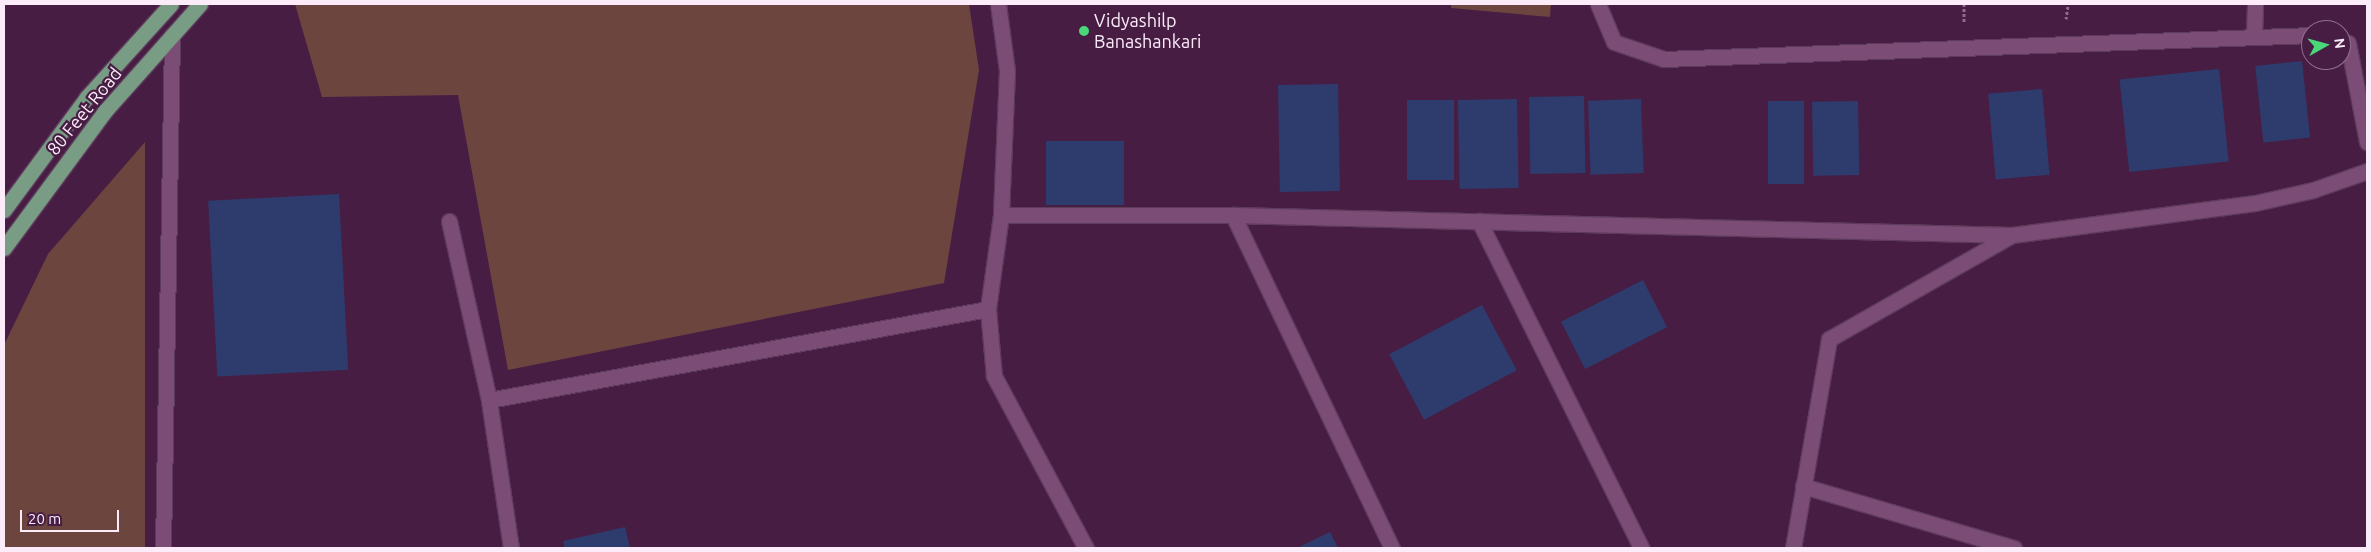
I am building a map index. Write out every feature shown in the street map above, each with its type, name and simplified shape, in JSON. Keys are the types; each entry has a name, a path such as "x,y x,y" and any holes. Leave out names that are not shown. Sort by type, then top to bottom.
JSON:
{"main road":[{"name":"80 Feet Road","path":"4,210 87,97 170,4"},
{"name":"80 Feet Road","path":"4,248 104,112 200,4"}],"street":[{"path":"998,4 1007,71 1001,215 988,309 994,376 1086,548"},
{"path":"1598,4 1614,42 1664,59 2254,35 2301,35"},
{"path":"2254,4 2254,35"},
{"path":"163,548 172,35"},
{"path":"2351,59 2367,142"},
{"path":"1001,215 1233,215 2012,235 2256,203 2313,190 2367,171"},
{"path":"1233,215 1392,548"},
{"path":"449,221 490,400 511,548"},
{"path":"1479,222 1641,548"},
{"path":"1793,548 1829,339 2012,235"},
{"path":"490,400 988,309"},
{"path":"1804,486 2014,548"}],"shaded area":[{"path":"295,4 969,4 979,70 944,283 508,370 458,95 322,97"},
{"path":"1451,4 1551,4 1550,17 1451,8"},
{"path":"145,142 145,548 4,548 4,345 48,254"}],"building":[{"path":"2301,61 2310,138 2263,142 2255,66"},
{"path":"2219,69 2229,161 2129,172 2120,79"},
{"path":"1338,84 1340,191 1280,192 1278,85"},
{"path":"2042,89 2049,175 1996,179 1988,94"},
{"path":"1584,96 1585,173 1530,174 1529,97"},
{"path":"1517,99 1519,188 1460,189 1458,100"},
{"path":"1641,99 1644,173 1591,175 1588,101"},
{"path":"1407,100 1454,100 1454,180 1407,180"},
{"path":"1768,101 1804,101 1804,184 1768,184"},
{"path":"1858,101 1859,175 1813,176 1812,102"},
{"path":"1046,141 1124,141 1124,205 1046,205"},
{"path":"339,194 348,370 217,377 208,201"},
{"path":"1643,280 1667,327 1585,369 1561,322"},
{"path":"1482,305 1517,370 1424,420 1389,354"},
{"path":"625,527 630,548 565,548 563,541"},
{"path":"1330,532 1338,548 1297,548"}],"place":[{"name":"Vidyashilp Banashankari","path":"1084,31"}]}
